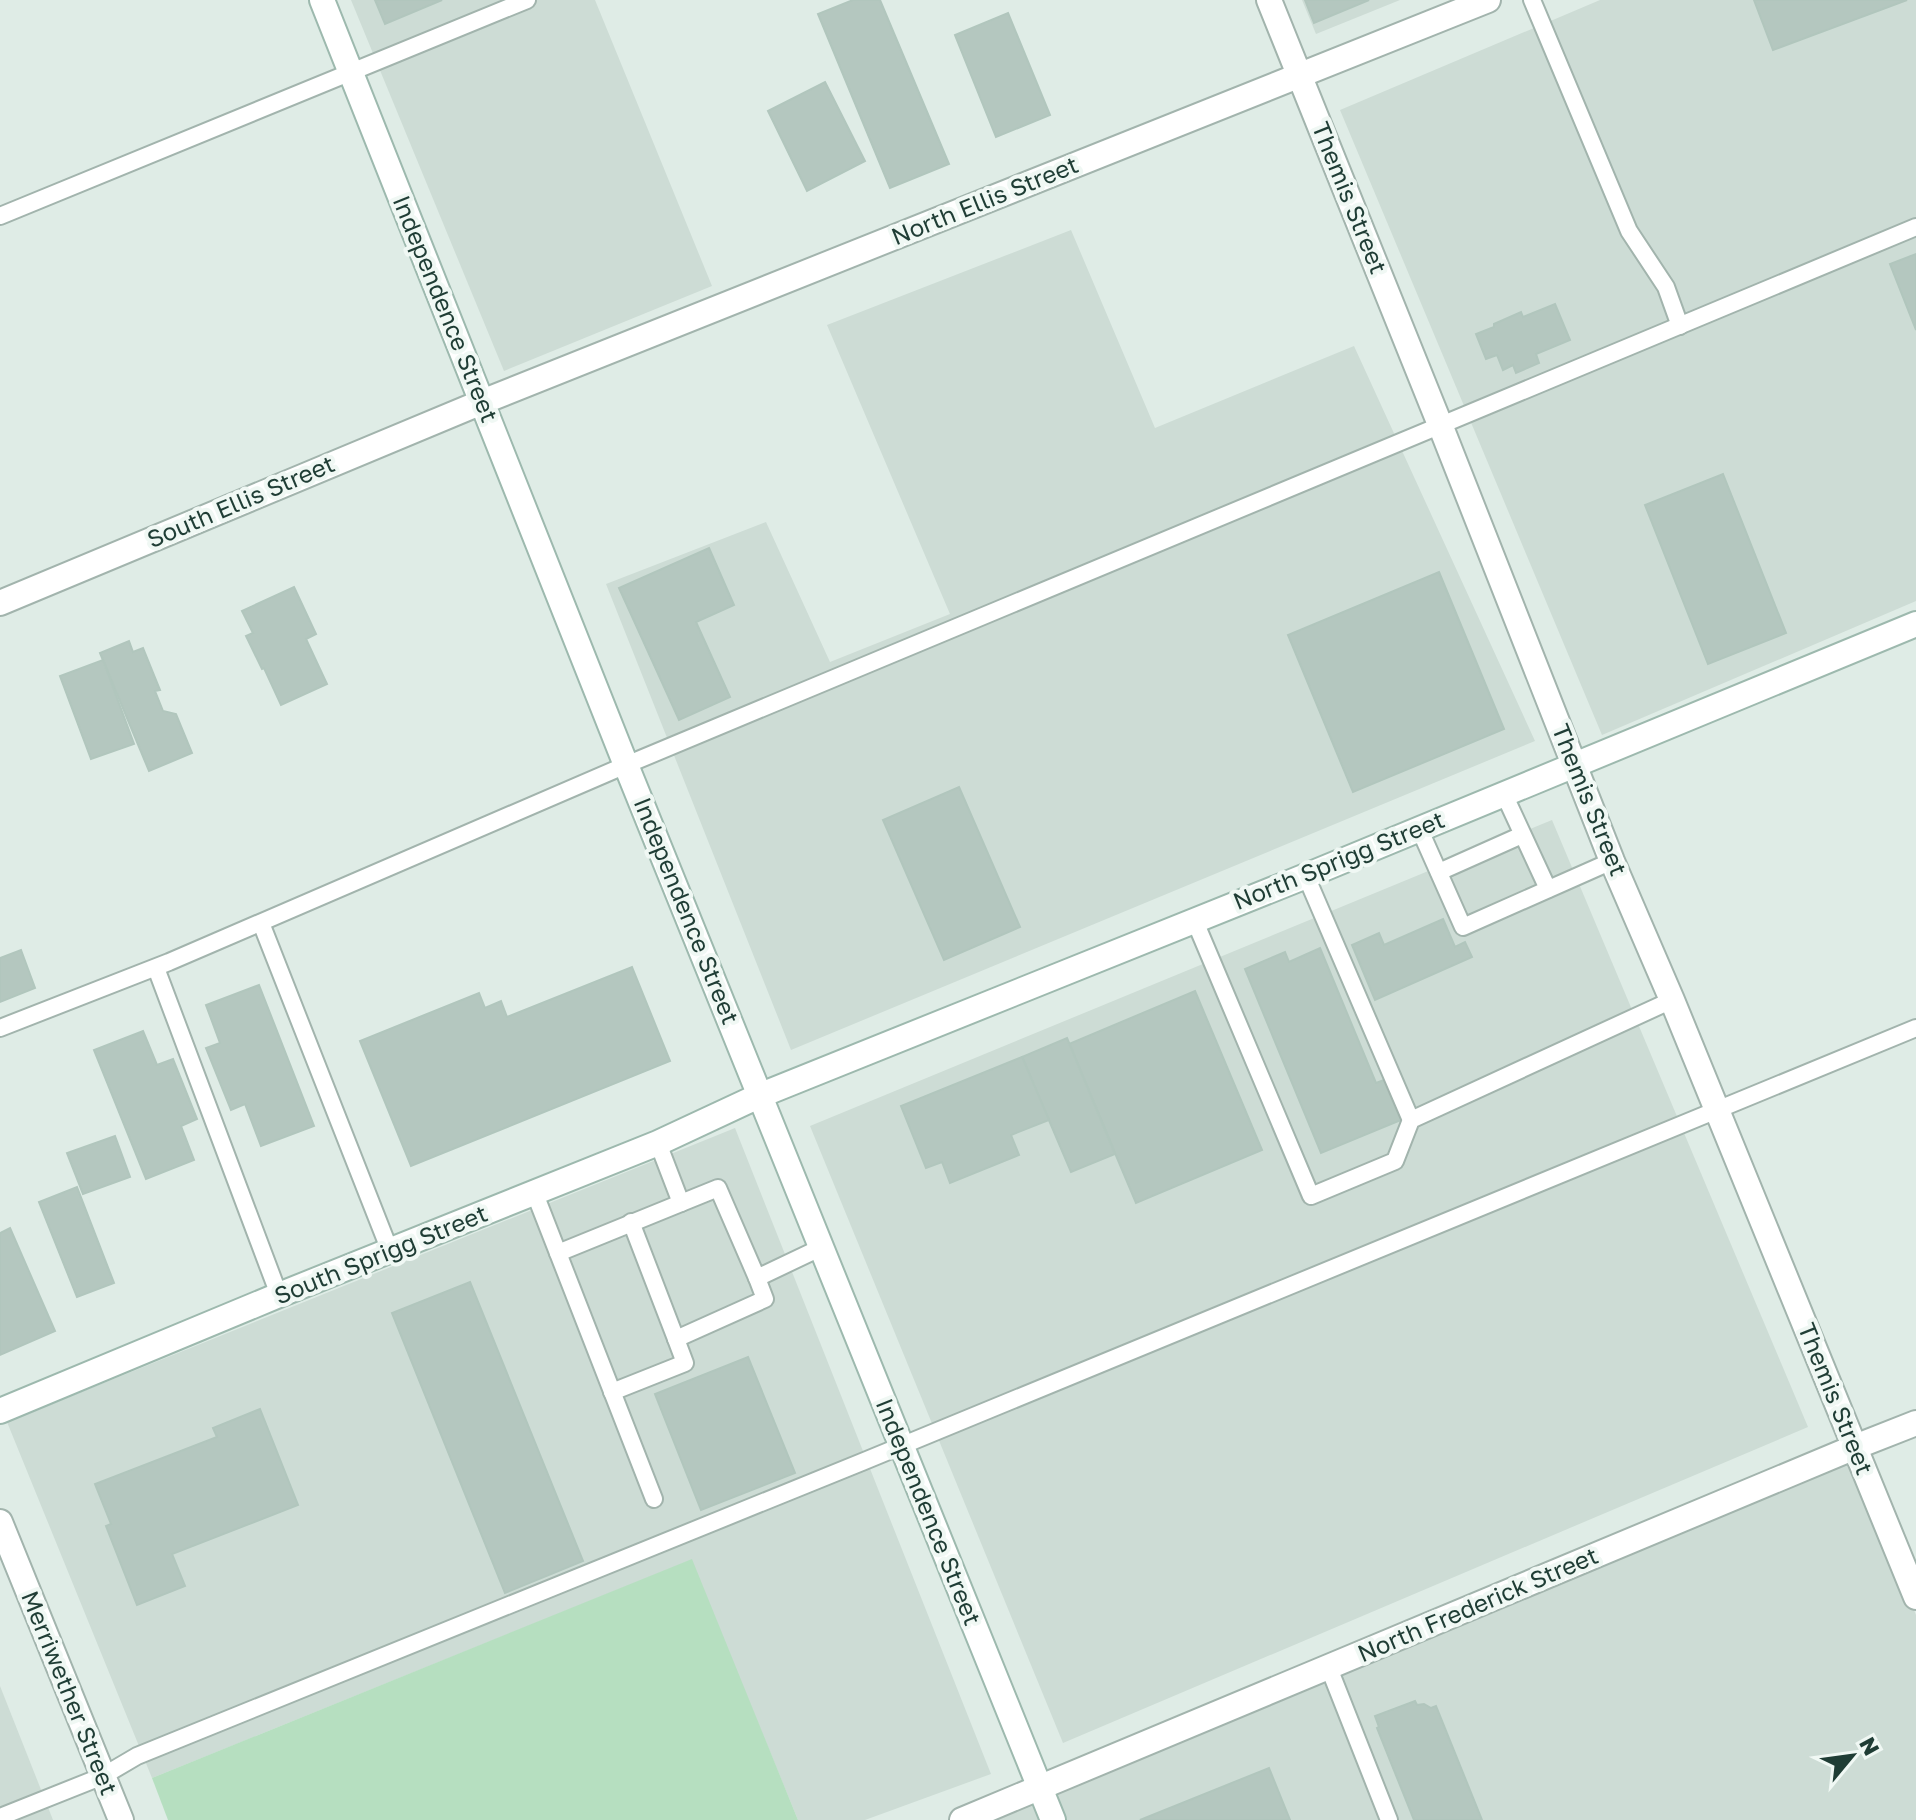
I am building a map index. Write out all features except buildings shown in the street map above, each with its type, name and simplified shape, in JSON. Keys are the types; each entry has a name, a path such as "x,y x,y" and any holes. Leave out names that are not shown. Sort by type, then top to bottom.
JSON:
{"street":[{"name":"Independence Street","path":"322,0 626,765 1053,1820"},
{"name":"Themis Street","path":"1269,0 1612,861 1916,1597"},
{"name":"North Ellis Street","path":"482,402 1484,1"},
{"name":"South Ellis Street","path":"0,603 482,402"},
{"name":"North Sprigg Street","path":"761,1095 1306,876 1916,624"},
{"name":"South Sprigg Street","path":"0,1411 658,1143 761,1095"},
{"name":"North Frederick Street","path":"962,1820 1916,1423"},
{"name":"Merriwether Street","path":"0,1522 121,1820"}],"lane":[{"path":"0,216 527,0"},
{"path":"1532,0 1629,231 1666,287 1680,326"},
{"path":"0,1028 156,968 626,765 1916,227"},
{"path":"1504,794 1548,889"},
{"path":"1419,828 1463,927 1612,861"},
{"path":"1439,872 1522,835"},
{"path":"1306,876 1411,1120"},
{"path":"1194,919 1311,1196 1395,1161 1411,1120 1672,1000"},
{"path":"261,923 390,1251"},
{"path":"156,968 279,1295"},
{"path":"0,1817 103,1776 137,1756 901,1446 1916,1028"},
{"path":"658,1143 681,1203"},
{"path":"558,1253 718,1188 765,1299 676,1339"},
{"path":"535,1194 654,1499"},
{"path":"612,1392 685,1363 631,1222"},
{"path":"757,1278 820,1248"},
{"path":"1329,1668 1389,1820"}],"shaded area":[{"path":"351,0 595,0 712,286 504,371"},
{"path":"1302,0 1400,0 1316,34"},
{"path":"1600,0 1916,0 1916,601 1602,735 1340,110"},
{"path":"1071,230 1155,428 1354,346 1535,741 791,1050 606,584 766,522 830,662 950,614 827,325"},
{"path":"1552,820 1808,1427 1063,1743 810,1126"},
{"path":"735,1128 991,1774 865,1820 798,1820 691,1560 152,1778 7,1422"},
{"path":"1852,1456 1916,1615 1916,1820 1059,1820 1047,1792"},
{"path":"0,1686 53,1820 0,1820"},
{"path":"1036,1797 1046,1820 982,1820"}],"green space":[{"path":"692,1559 798,1820 168,1820 152,1778"}]}
